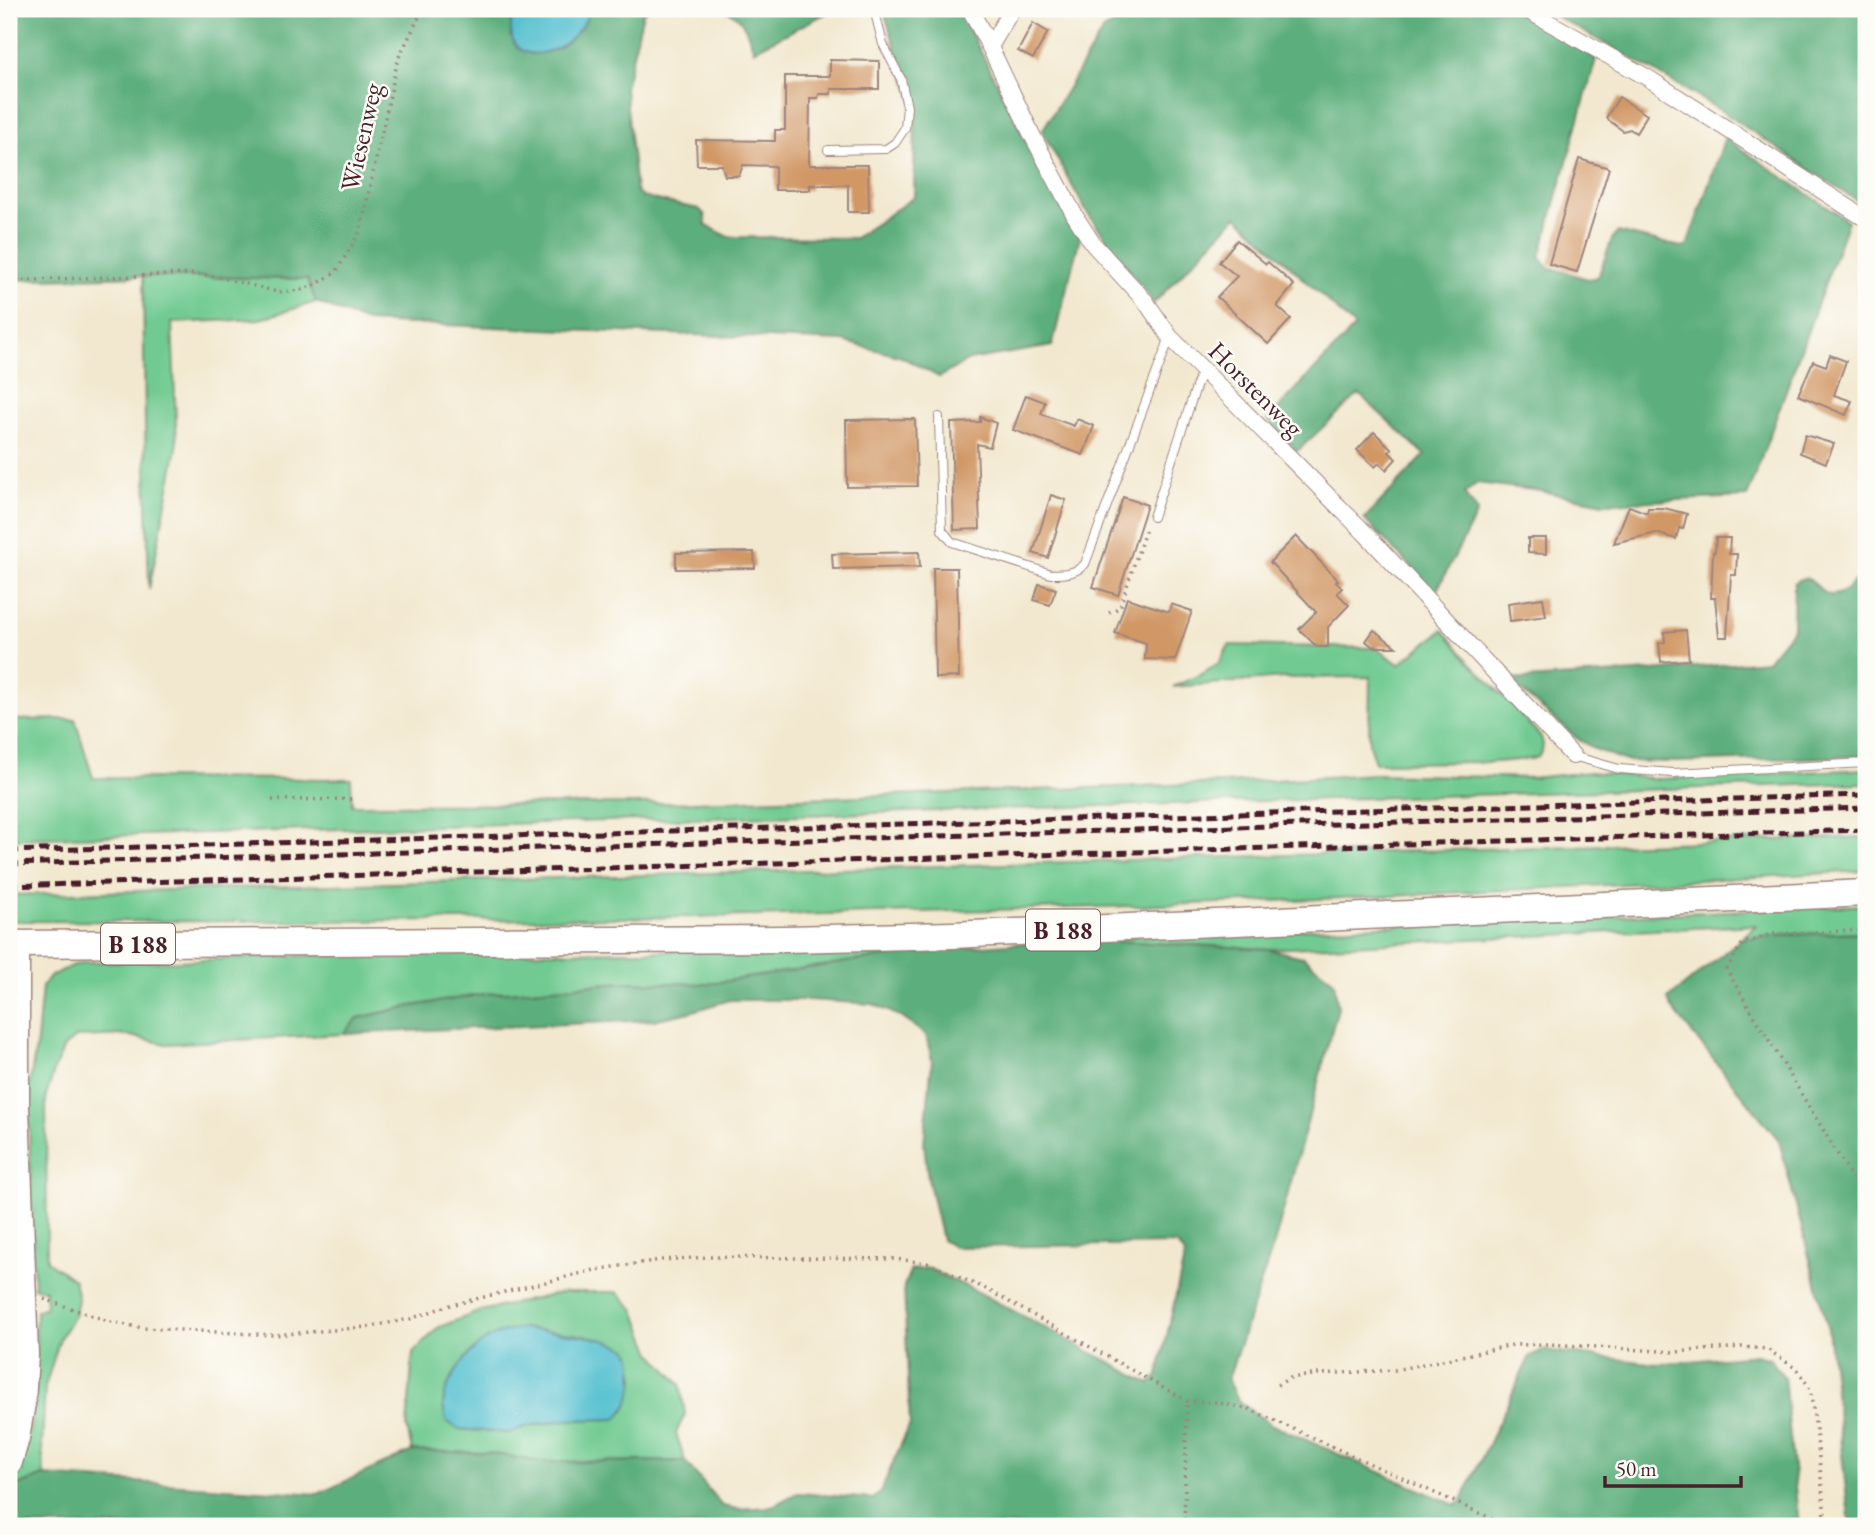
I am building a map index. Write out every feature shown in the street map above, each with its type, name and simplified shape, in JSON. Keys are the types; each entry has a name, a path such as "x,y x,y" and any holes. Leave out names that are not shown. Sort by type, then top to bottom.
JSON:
{"main road":[{"name":"B 188","path":"12,944 814,939 1866,894"},
{"path":"9,1462 22,1403 24,1355 12,944"}],"street":[{"name":"Horstenweg","path":"970,9 1032,135 1093,244 1146,302 1170,337 1364,532 1573,756"},
{"path":"990,47 1012,9"},
{"path":"1525,9 1648,78 1866,219"}],"lane":[{"path":"828,150 886,149 895,144 905,128 907,107 901,79 883,44 874,9"},
{"path":"939,417 942,530 952,542 1051,575 1075,572 1085,564 1170,337"},
{"path":"1153,517 1202,369"},
{"path":"1573,756 1619,769 1672,773 1866,763"}],"path":[{"name":"Wiesenweg","path":"9,281 211,275 278,292 300,290 317,284 336,272 360,232 398,60 423,9"},
{"path":"1109,613 1120,607 1147,524 1153,517"},
{"path":"272,800 354,799"},
{"path":"1866,930 1772,934 1743,943 1726,969 1854,1181 1866,1196"},
{"path":"23,1300 45,1299 111,1322 143,1328 274,1335 367,1327 410,1319 498,1292 595,1270 661,1261 709,1257 895,1259 927,1263 986,1289 1187,1401 1215,1402 1250,1409 1508,1526"},
{"path":"1277,1385 1290,1378 1319,1374 1395,1370 1513,1345 1549,1344 1675,1352 1742,1347 1767,1349 1798,1370 1810,1389 1826,1526"},
{"path":"1184,1526 1187,1401"}],"green space":[{"path":"9,9 514,9 511,36 530,54 563,45 582,26 590,9 649,9 643,13 625,88 636,191 642,197 699,209 705,215 706,225 728,237 855,238 914,197 915,108 883,9 959,9 1027,142 1080,237 1052,346 969,360 939,377 902,357 843,341 366,322 316,302 307,279 143,276 9,280"},
{"path":"721,9 833,9 754,50 739,19"},
{"path":"1146,9 1510,9 1596,59 1540,257 1548,267 1588,279 1598,277 1612,239 1618,232 1681,247 1687,246 1725,138 1848,221 1747,497 1604,503 1477,483 1465,493 1477,513 1436,592 1364,519 1425,455 1359,394 1297,451 1267,420 1355,327 1237,216 1154,303 1086,211 1042,131 1103,30"},
{"path":"1543,9 1866,9 1866,207 1723,112"},
{"path":"143,276 307,279 316,302 260,319 172,323 177,447 149,589 145,423"},
{"path":"1866,566 1866,756 1626,761 1579,740 1508,680 1767,661 1793,629 1794,583 1808,579 1822,591 1834,595 1850,587"},
{"path":"1443,630 1541,737 1542,751 1538,757 1495,762 1375,763 1369,744 1370,677 1283,678 1173,687 1219,663 1229,645 1376,648 1399,664"},
{"path":"75,719 93,778 351,779 352,805 638,804 1225,783 1376,774 1531,778 1590,772 1660,779 1866,769 1866,783 9,839 9,720"},
{"path":"1866,837 1866,871 1391,896 1045,909 700,917 9,921 9,895"},
{"path":"1866,905 1866,932 1741,939 1756,925 1268,949 1074,939"},
{"path":"1866,932 1866,1526 1850,1526 1828,1329 1779,1140 1671,1007 1668,999 1741,939"},
{"path":"1074,939 1268,949 1303,957 1334,981 1338,1008 1275,1241 1228,1379 1239,1402 1272,1425 1455,1505 1462,1500 1530,1356 1544,1350 1657,1364 1756,1355 1770,1359 1784,1377 1799,1526 9,1526 9,1487 44,1476 318,1494 412,1451 490,1453 540,1462 685,1461 722,1506 738,1509 771,1507 797,1493 873,1499 880,1493 910,1424 904,1286 911,1270 928,1268 1150,1384 1158,1376 1185,1254 1176,1244 954,1247 942,1240 928,1178 924,1143 932,1060 926,1035 900,1016 873,1004 809,1000 730,1000 653,1020 343,1034 358,1018 485,994 621,982 708,984 955,948"},
{"path":"955,948 708,984 621,982 485,994 358,1018 343,1034 166,1044 126,1035 76,1037 64,1047 46,1096 47,1261 74,1280 78,1299 75,1314 60,1338 45,1387 42,1447 44,1476 12,1488 23,1461 35,1405 36,1311 46,1307 45,1290 34,1287 28,1093 37,1041 42,987 51,976 86,962 342,954"},
{"path":"565,1292 617,1292 634,1309 652,1353 680,1384 685,1414 676,1433 685,1461 540,1462 490,1453 412,1451 407,1427 413,1353 439,1327 481,1311","holes":["521,1328 588,1336 625,1348 631,1355 635,1379 615,1419 563,1420 509,1433 459,1429 446,1420"]}],"water":[{"path":"514,9 590,9 581,26 566,42 548,52 533,53 520,50 512,39 511,22"},
{"path":"521,1328 598,1339 625,1348 632,1357 633,1383 622,1413 615,1419 563,1420 509,1433 459,1429 446,1421 443,1404 445,1394 453,1375 466,1358 481,1343 493,1336"}],"building":[{"path":"1033,23 1048,32 1033,59 1018,51"},
{"path":"830,60 879,61 879,89 831,89 831,94 819,94 818,98 810,98 809,165 868,165 869,212 848,212 848,185 810,185 810,190 775,190 775,166 743,165 739,176 725,176 722,165 697,165 696,140 775,141 775,130 785,130 785,76 830,76"},
{"path":"1619,97 1647,115 1636,133 1630,129 1623,131 1606,118"},
{"path":"1579,159 1609,168 1577,272 1549,264"},
{"path":"1237,240 1294,285 1277,306 1291,319 1268,344 1217,297 1237,276 1219,262"},
{"path":"1830,355 1846,361 1834,395 1852,401 1846,415 1798,395 1813,361 1826,366"},
{"path":"1026,395 1045,402 1041,414 1074,426 1077,419 1094,426 1083,455 1013,430"},
{"path":"980,417 996,423 990,447 977,444 980,529 954,530 951,423 980,422"},
{"path":"915,419 917,486 847,487 846,420"},
{"path":"1374,432 1392,449 1389,452 1396,459 1386,470 1379,463 1375,467 1357,450"},
{"path":"1805,435 1834,444 1826,463 1800,453"},
{"path":"1051,495 1066,500 1048,558 1033,553"},
{"path":"1123,497 1147,505 1118,595 1093,587"},
{"path":"1629,506 1647,513 1648,508 1664,508 1687,514 1683,529 1679,528 1676,539 1656,533 1614,543"},
{"path":"1296,536 1338,580 1336,582 1342,588 1337,593 1349,605 1328,627 1328,647 1317,647 1299,629 1316,612 1270,562"},
{"path":"1528,538 1546,538 1546,554 1528,553"},
{"path":"1716,538 1730,538 1729,554 1737,554 1736,575 1731,575 1727,637 1719,637 1715,598 1711,598"},
{"path":"754,552 755,568 676,569 676,553"},
{"path":"919,552 920,567 833,569 832,554"},
{"path":"933,568 957,568 959,677 935,678"},
{"path":"1039,584 1056,589 1050,605 1034,600"},
{"path":"1127,598 1169,612 1171,604 1192,611 1175,660 1145,659 1146,643 1115,633"},
{"path":"1543,598 1546,616 1510,621 1508,603"},
{"path":"1374,630 1396,647 1373,647 1366,641"},
{"path":"1686,630 1689,660 1661,662 1659,643 1665,642 1664,632"}],"railway":[{"path":"9,851 1866,795"},
{"path":"9,864 1866,808"},
{"path":"9,886 1866,830"}]}
